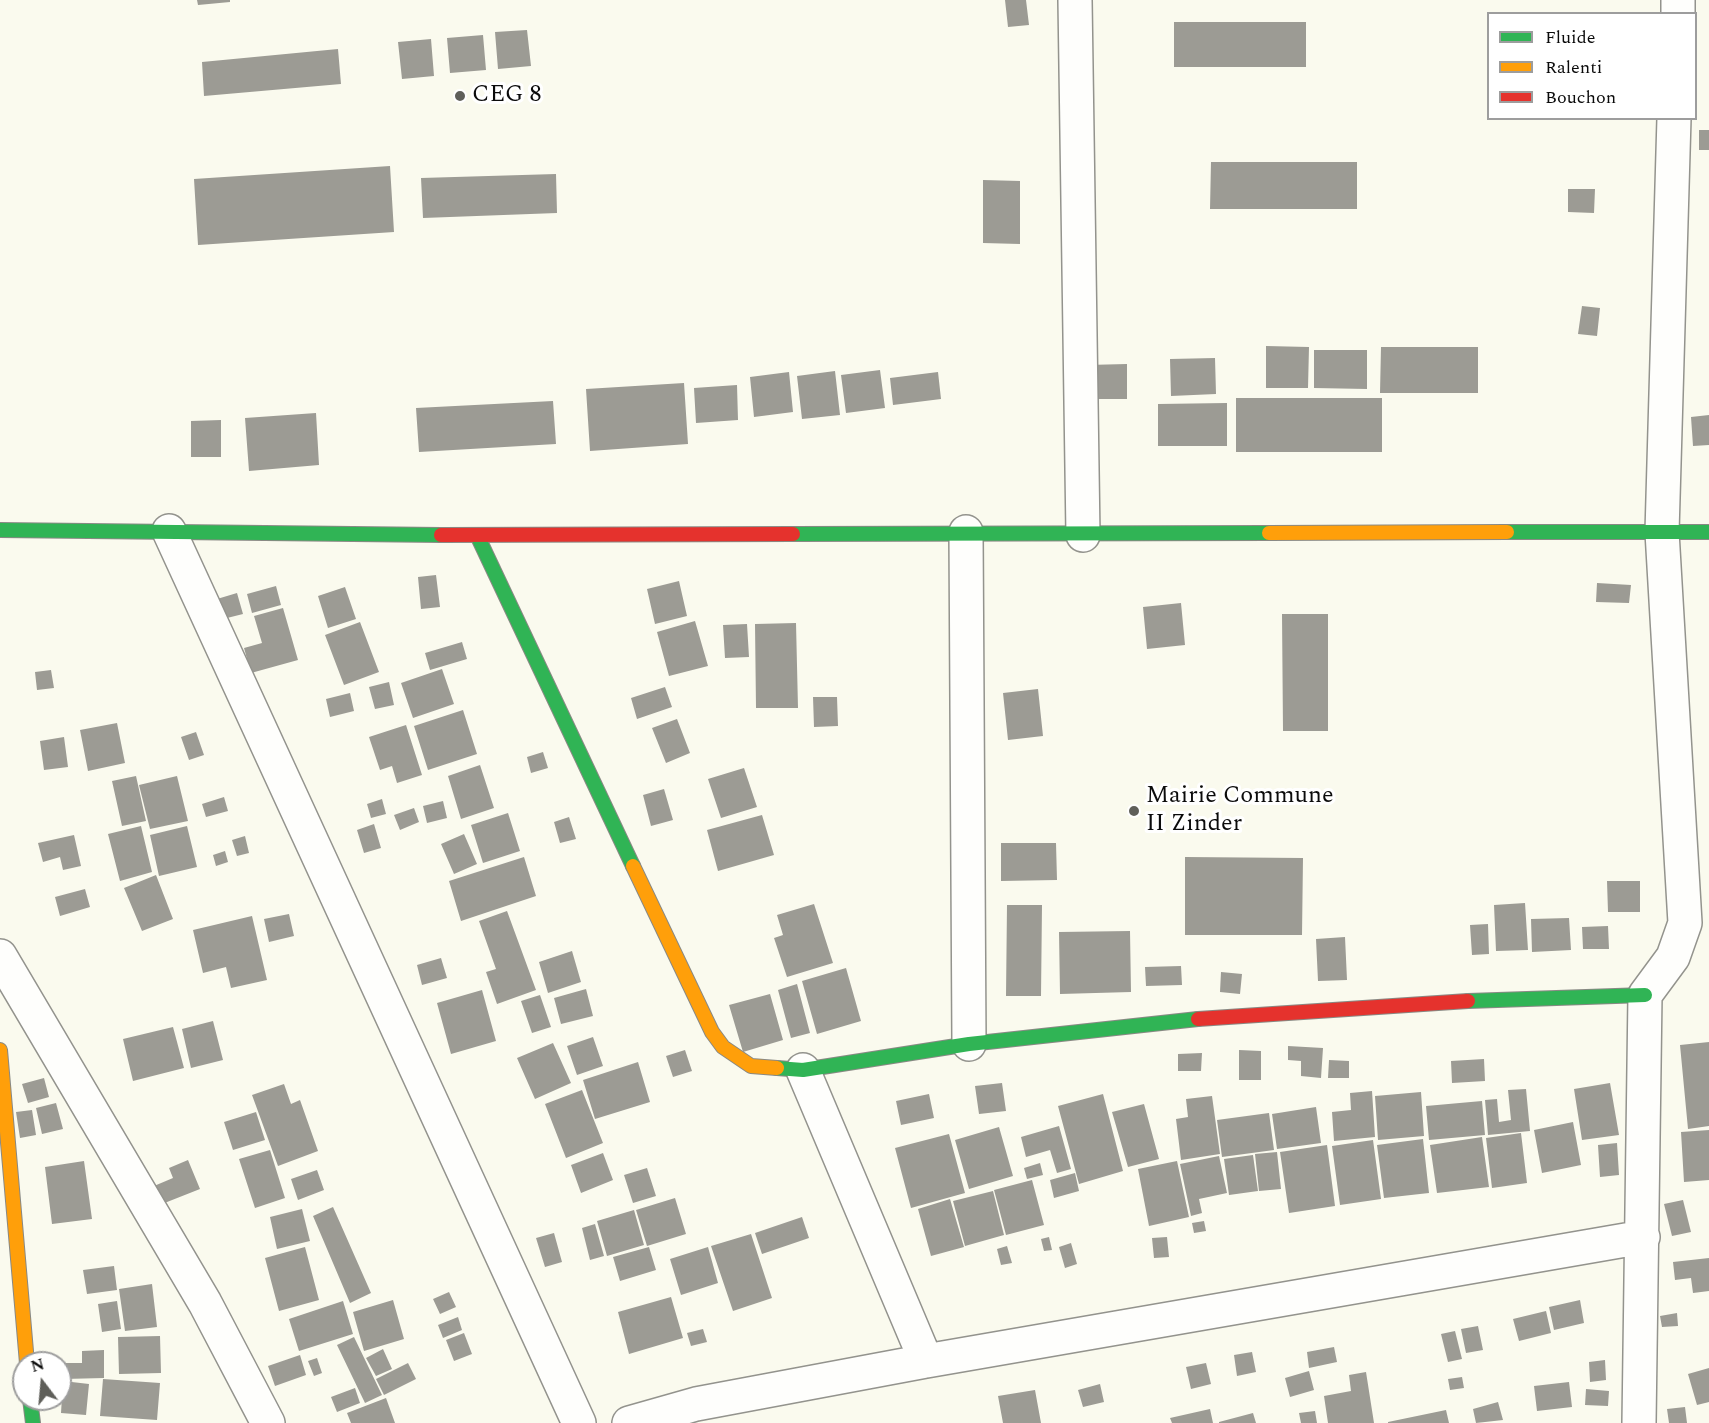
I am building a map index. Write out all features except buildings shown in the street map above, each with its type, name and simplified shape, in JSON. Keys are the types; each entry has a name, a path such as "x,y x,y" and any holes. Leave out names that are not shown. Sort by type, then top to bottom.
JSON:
{"street":[{"path":"1076,0 1083,535"},
{"path":"1639,1423 1645,995 1673,957 1685,922 1662,532 1674,120"},
{"path":"0,530 477,535 966,532 1083,535 1709,532"},
{"path":"169,531 579,1423"},
{"path":"966,532 969,1044"},
{"path":"477,535 712,1032 723,1047 751,1066 803,1070 969,1044 1222,1016 1406,1003 1645,995"},
{"path":"0,956 205,1303 268,1423"},
{"path":"0,1050 26,1351"},
{"path":"803,1070 926,1361"},
{"path":"629,1423 696,1404 926,1361 1642,1236"}],"traffic: fast":[{"path":"0,530 441,535"},
{"path":"1507,532 1709,532"},
{"path":"793,534 1269,533"},
{"path":"477,535 633,866"},
{"path":"1468,1001 1645,995"},
{"path":"777,1068 803,1070 969,1044 1198,1019"},
{"path":"32,1411 33,1423"}],"traffic: slow":[{"path":"1269,533 1507,532"},
{"path":"633,866 712,1032 723,1047 751,1066 777,1068"},
{"path":"0,1050 26,1351"}],"traffic: jam":[{"path":"441,535 793,534"},
{"path":"1198,1019 1468,1001"}],"place":[{"name":"CEG 8","path":"460,96"},
{"name":"Mairie Commune II Zinder","path":"1134,811"}]}
